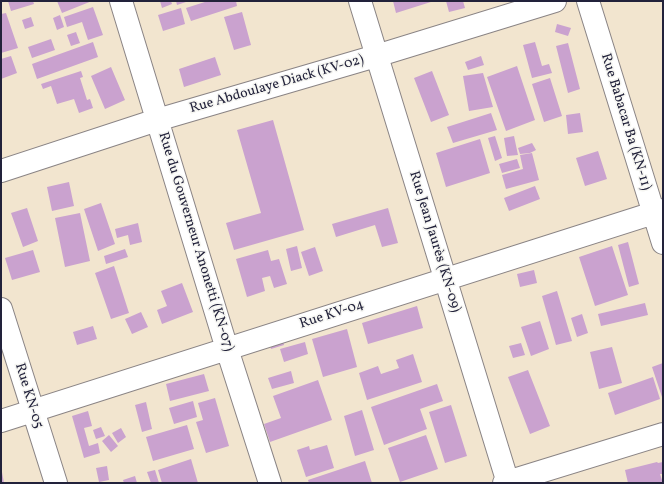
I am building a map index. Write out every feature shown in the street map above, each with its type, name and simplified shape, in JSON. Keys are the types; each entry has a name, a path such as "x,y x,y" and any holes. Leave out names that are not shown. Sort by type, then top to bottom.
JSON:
{"street":[{"name":"Rue du Gouverneur Anonetti (KN-07)","path":"121,1 227,349 270,483"},
{"name":"Rue Jean Jaurès (KN-09)","path":"360,1 507,483"},
{"name":"Rue Abdoulaye Diack (KV-02)","path":"1,171 157,120 376,56 555,1"},
{"name":"Rue Babacar Ba (KN-11)","path":"588,1 658,211 663,243"},
{"name":"Rue KV-04","path":"1,421 658,211"},
{"name":"Rue KN-05","path":"1,309 56,483"},
{"path":"507,483 663,434"}],"building":[{"path":"8,1 33,1 34,4 11,11"},
{"path":"57,1 92,1 62,13"},
{"path":"160,1 171,1 172,4 162,8"},
{"path":"176,1 189,1 177,5"},
{"path":"208,1 236,1 237,6 191,21 186,8"},
{"path":"393,1 434,1 396,13"},
{"path":"446,1 463,1 465,8 449,12"},
{"path":"93,7 103,35 88,40 82,22 67,27 64,17"},
{"path":"181,8 185,24 163,31 158,15"},
{"path":"242,12 251,45 234,50 224,17"},
{"path":"6,13 18,48 1,53 1,14"},
{"path":"60,15 64,27 57,30 53,18"},
{"path":"31,17 34,26 25,29 22,20"},
{"path":"557,24 571,28 568,36 555,32"},
{"path":"76,32 80,43 71,46 67,35"},
{"path":"51,39 55,50 32,58 28,47"},
{"path":"93,42 98,57 37,79 32,64"},
{"path":"535,42 542,66 549,64 552,73 532,78 523,45"},
{"path":"568,43 580,89 568,93 556,46"},
{"path":"11,56 17,73 1,79 1,59"},
{"path":"481,56 484,65 468,70 465,62"},
{"path":"215,57 221,75 184,87 179,69"},
{"path":"517,66 535,120 506,131 487,77"},
{"path":"111,67 125,100 105,109 91,76"},
{"path":"81,71 83,77 80,78 87,100 90,99 93,108 79,113 74,99 57,104 51,86 43,89 41,84"},
{"path":"432,71 449,115 431,122 414,78"},
{"path":"483,73 493,107 469,111 463,76"},
{"path":"550,78 562,116 544,122 532,84"},
{"path":"491,113 497,130 453,143 447,127"},
{"path":"580,113 583,132 568,134 566,115"},
{"path":"273,120 304,230 234,250 226,223 261,213 237,130"},
{"path":"495,136 502,158 495,161 488,138"},
{"path":"514,136 518,155 507,156 504,138"},
{"path":"480,139 490,173 446,187 436,153"},
{"path":"532,143 536,150 530,153 520,154 518,148"},
{"path":"598,151 607,179 585,186 576,158"},
{"path":"532,153 539,180 506,189 502,175 523,169 520,155"},
{"path":"517,159 520,168 502,173 499,164"},
{"path":"69,182 74,206 52,211 47,187"},
{"path":"535,186 540,199 509,211 504,198"},
{"path":"101,203 115,244 98,251 84,209"},
{"path":"27,208 38,241 23,247 11,213"},
{"path":"388,208 398,243 382,247 375,225 336,237 332,224"},
{"path":"80,213 90,261 65,267 55,218"},
{"path":"138,223 142,242 130,245 128,235 117,238 115,229"},
{"path":"628,242 639,284 629,287 618,245"},
{"path":"297,246 302,268 291,271 286,249"},
{"path":"612,246 628,295 595,306 579,257"},
{"path":"315,247 323,271 309,276 301,252"},
{"path":"125,249 128,257 106,264 104,256"},
{"path":"33,250 40,272 12,280 5,258"},
{"path":"268,250 271,261 279,259 287,284 274,288 270,276 262,278 265,291 247,297 236,259"},
{"path":"114,266 129,313 111,319 95,273"},
{"path":"534,270 537,283 520,287 517,274"},
{"path":"182,283 193,312 162,324 157,310 167,306 161,291"},
{"path":"557,291 572,341 556,345 542,296"},
{"path":"645,303 648,315 601,326 598,314"},
{"path":"417,306 423,328 368,344 362,323"},
{"path":"141,312 148,327 132,334 125,319"},
{"path":"582,314 588,333 577,337 571,318"},
{"path":"540,321 549,349 531,356 521,327"},
{"path":"93,326 97,339 77,345 73,332"},
{"path":"347,329 357,367 323,377 312,339"},
{"path":"282,337 284,345 271,349 269,341"},
{"path":"305,342 308,354 284,362 280,349"},
{"path":"521,343 525,355 513,358 509,346"},
{"path":"612,347 622,383 599,389 590,352"},
{"path":"413,354 422,382 367,400 359,373 378,366 381,374 399,368 396,360"},
{"path":"663,363 663,397 662,397 652,367"},
{"path":"528,370 550,426 530,434 508,377"},
{"path":"291,371 294,383 272,389 268,378"},
{"path":"204,374 209,391 170,401 166,384"},
{"path":"653,377 660,399 615,415 608,393"},
{"path":"318,380 332,420 270,442 264,424 281,418 273,396"},
{"path":"437,384 443,401 420,409 427,429 384,445 371,407"},
{"path":"215,398 229,446 206,453 196,422 203,420 198,403"},
{"path":"193,401 197,417 174,424 169,408"},
{"path":"146,402 152,429 142,432 135,405"},
{"path":"451,405 467,456 445,463 429,412"},
{"path":"362,410 374,450 355,456 344,416"},
{"path":"88,411 92,426 84,428 89,446 98,443 100,453 84,458 72,416"},
{"path":"187,425 194,449 153,461 146,437"},
{"path":"101,427 105,436 96,439 93,430"},
{"path":"121,428 126,437 118,443 112,433"},
{"path":"109,435 118,446 111,452 102,441"},
{"path":"426,435 438,469 400,482 388,448"},
{"path":"327,445 334,468 306,477 297,450 309,446 310,450"},
{"path":"191,459 198,483 162,483 158,470"},
{"path":"365,461 372,483 309,483 308,480"},
{"path":"657,462 663,462 663,474 660,474 663,483 628,483 625,470"},
{"path":"107,466 109,480 99,482 96,468"},
{"path":"155,470 159,483 151,483 147,472"},
{"path":"2,472 4,483 1,483"},
{"path":"135,476 137,483 124,483 123,480"}]}
